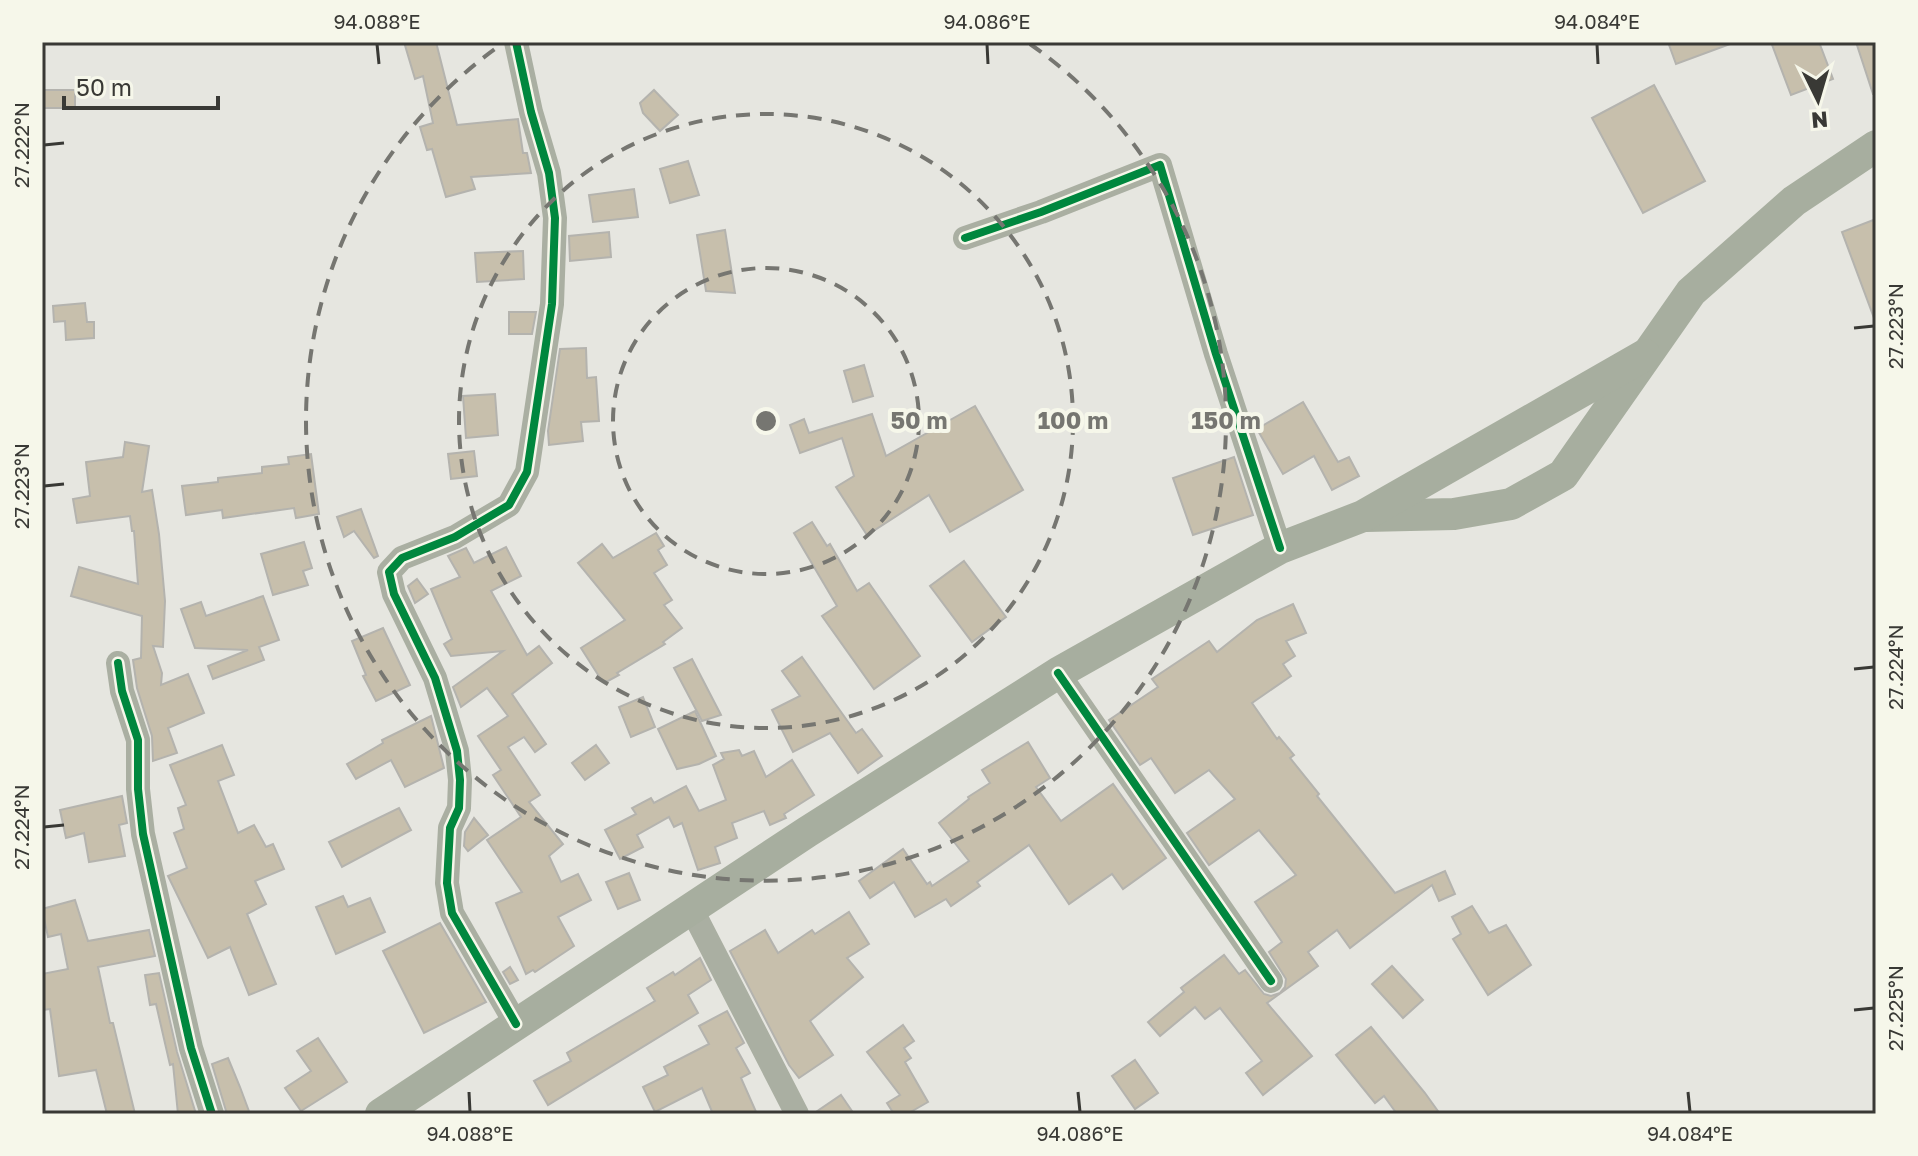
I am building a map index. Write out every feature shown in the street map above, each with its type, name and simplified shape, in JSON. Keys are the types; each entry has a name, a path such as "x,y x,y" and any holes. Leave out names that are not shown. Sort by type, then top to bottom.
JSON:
{"main road":[{"path":"1363,516 1454,514 1511,504 1563,475 1691,292 1794,201 1876,146"},
{"path":"381,1114 807,832 1058,673 1280,548 1363,516 1645,355"}],"street":[{"path":"516,42 531,112 549,173 555,218 552,304 527,472 509,505 455,537 402,558 389,572 394,594 435,678 457,751 459,808 450,828 447,883 452,913 516,1024"},
{"path":"965,238 1160,165 1216,354 1280,548"},
{"path":"118,663 122,691 138,740 138,789 143,834 191,1048 212,1114"},
{"path":"1058,673 1271,981"},
{"path":"691,908 797,1114"}],"building":[{"path":"404,42 436,42 457,125 518,119 523,153 527,153 531,173 471,177 475,189 446,197 432,149 427,150 420,127 433,123 423,76 415,79"},
{"path":"1668,42 1730,42 1730,44 1676,64"},
{"path":"1771,42 1819,42 1833,79 1791,95"},
{"path":"1856,42 1876,42 1876,94 1873,94"},
{"path":"1654,85 1705,181 1643,213 1592,118"},
{"path":"42,90 75,90 75,108 43,108"},
{"path":"654,90 678,115 660,131 643,113 640,103"},
{"path":"688,161 699,195 670,203 660,169"},
{"path":"634,189 638,217 593,222 589,195"},
{"path":"1876,219 1876,318 1874,318 1842,232"},
{"path":"725,230 735,293 706,291 697,235"},
{"path":"609,232 611,257 570,261 569,236"},
{"path":"523,251 524,279 477,282 475,253"},
{"path":"85,303 87,322 94,322 94,338 66,340 65,321 54,322 53,306"},
{"path":"509,312 536,312 532,334 509,334"},
{"path":"586,348 587,378 596,377 599,421 581,422 583,441 549,445 548,431 560,349"},
{"path":"864,365 873,396 853,402 844,371"},
{"path":"495,394 498,435 466,438 463,396"},
{"path":"1303,402 1338,462 1349,457 1359,476 1332,490 1314,456 1283,474 1257,429"},
{"path":"975,406 1023,490 950,532 929,495 867,535 836,487 854,476 842,438 800,453 790,425 804,419 809,433 872,414 886,456"},
{"path":"125,442 149,446 142,492 152,490 159,534 165,601 163,647 153,646 162,673 161,685 188,674 204,713 168,728 177,753 153,761 152,736 137,688 133,660 141,658 142,616 71,596 79,567 138,584 130,516 77,523 73,499 90,496 86,462 123,457"},
{"path":"474,451 477,476 451,479 448,454"},
{"path":"311,454 319,514 296,518 294,508 223,518 222,510 186,515 182,486 262,473 262,467 289,464 288,457"},
{"path":"1234,457 1253,515 1193,535 1173,478"},
{"path":"361,509 378,556 374,558 354,531 344,537 337,517"},
{"path":"812,522 827,546 830,544 857,591 869,583 920,656 874,689 822,616 837,606 794,533"},
{"path":"656,533 664,546 658,550 667,565 654,573 672,600 664,605 682,628 663,642 665,644 617,673 619,675 602,681 581,648 625,620 578,563 602,544 613,558"},
{"path":"304,542 312,568 303,571 308,585 273,595 261,554"},
{"path":"506,547 521,576 491,591 527,655 539,646 552,663 512,694 546,744 535,752 524,737 508,747 540,795 529,802 563,844 549,856 561,882 578,874 591,900 558,917 574,946 535,972 526,974 496,903 522,892 487,840 521,817 493,775 501,770 478,736 508,716 487,688 461,707 453,687 503,651 451,656 444,644 452,639 431,589 460,577 448,556 466,548 474,563"},
{"path":"964,561 1006,617 972,642 930,586"},
{"path":"417,579 428,594 415,603 408,586"},
{"path":"263,596 279,640 259,647 264,660 213,679 208,666 248,650 195,648 181,609 201,602 206,616"},
{"path":"1293,604 1306,633 1286,641 1295,656 1283,664 1291,676 1252,703 1277,739 1279,737 1294,755 1290,758 1319,794 1317,796 1395,893 1445,871 1455,894 1439,901 1432,885 1350,948 1337,930 1308,952 1318,966 1267,1003 1312,1056 1263,1095 1246,1073 1262,1061 1220,1008 1205,1019 1195,1007 1160,1036 1148,1022 1184,992 1181,988 1224,955 1239,974 1245,970 1264,994 1271,996 1280,993 1286,979 1269,952 1282,942 1255,902 1296,875 1259,830 1209,865 1187,833 1235,799 1209,770 1175,793 1151,758 1140,765 1109,720 1158,687 1152,679 1209,641 1217,652 1257,620"},
{"path":"383,628 410,685 376,701 363,676 366,675 352,641"},
{"path":"802,657 856,733 862,729 882,756 858,773 830,733 793,752 772,710 800,696 782,671"},
{"path":"692,659 721,715 702,721 674,668"},
{"path":"643,697 655,727 631,737 619,707"},
{"path":"695,711 716,756 677,769 658,729"},
{"path":"431,716 444,768 405,787 391,760 356,779 347,764 383,743 382,740"},
{"path":"1028,742 1050,778 1036,787 1061,821 1113,784 1166,858 1123,889 1112,874 1069,904 1029,845 977,882 980,886 951,906 946,899 915,917 894,882 870,898 859,881 903,849 927,884 930,882 932,886 969,861 939,823 968,797 990,783 982,770"},
{"path":"222,745 234,775 218,781 238,833 254,825 266,847 273,844 284,869 255,881 266,904 247,914 276,984 249,995 230,947 208,958 168,876 187,868 174,833 184,829 178,808 186,805 170,765"},
{"path":"596,745 609,763 585,780 572,763"},
{"path":"739,750 742,756 754,751 766,777 792,760 814,795 784,814 786,818 770,825 764,811 732,823 737,838 715,847 720,863 698,870 682,823 674,827 669,817 637,835 643,847 620,859 605,830 636,814 632,808 651,798 654,803 686,786 699,811 726,800 713,765 724,759 721,753"},
{"path":"122,796 127,823 119,825 125,856 89,862 84,833 66,838 60,810"},
{"path":"399,808 411,830 342,867 329,842"},
{"path":"474,818 488,835 468,851 464,846 465,832"},
{"path":"629,873 640,900 618,909 606,882"},
{"path":"343,896 348,907 370,898 385,932 336,954 316,907"},
{"path":"75,900 88,941 149,930 155,956 98,967 135,1114 107,1114 96,1070 59,1076 50,1009 42,1010 42,974 68,969 61,934 48,937 42,909"},
{"path":"1472,906 1489,933 1506,925 1531,965 1488,995 1453,939 1461,934 1452,917"},
{"path":"849,912 869,944 847,958 863,977 810,1021 833,1055 799,1078 789,1065 730,951 765,930 778,953 812,930 815,934"},
{"path":"440,923 486,1002 424,1033 383,951"},
{"path":"700,958 711,980 688,995 698,1013 548,1105 534,1081 571,1061 567,1053 655,1001 647,988 673,972 675,975"},
{"path":"1392,966 1423,1000 1403,1018 1372,984"},
{"path":"510,967 518,980 510,984 503,972"},
{"path":"159,973 177,1052 196,1114 178,1114 173,1064 170,1065 156,1004 150,1005 145,975"},
{"path":"727,1011 744,1043 736,1048 750,1073 741,1078 757,1114 713,1114 702,1088 655,1112 643,1087 668,1075 664,1067 709,1044 699,1026"},
{"path":"903,1025 914,1041 904,1048 911,1058 905,1062 928,1102 907,1114 894,1114 887,1103 900,1095 867,1052"},
{"path":"1371,1027 1440,1114 1397,1114 1384,1096 1375,1103 1336,1055"},
{"path":"318,1038 347,1082 301,1111 285,1088 311,1071 297,1051"},
{"path":"228,1058 250,1114 227,1114 212,1064"},
{"path":"1135,1060 1158,1093 1135,1109 1112,1076"},
{"path":"841,1095 854,1114 813,1114"}],"cycle path":[{"path":"516,42 531,112 549,173 555,218 552,304 527,472 509,505 455,537 402,558 389,572 394,594 435,678 457,751 459,808 450,828 447,883 452,913 516,1024"},
{"path":"965,238 1160,165 1216,354 1280,548"},
{"path":"118,663 122,691 138,740 138,789 143,834 191,1048 212,1114"},
{"path":"1058,673 1271,981"}]}
